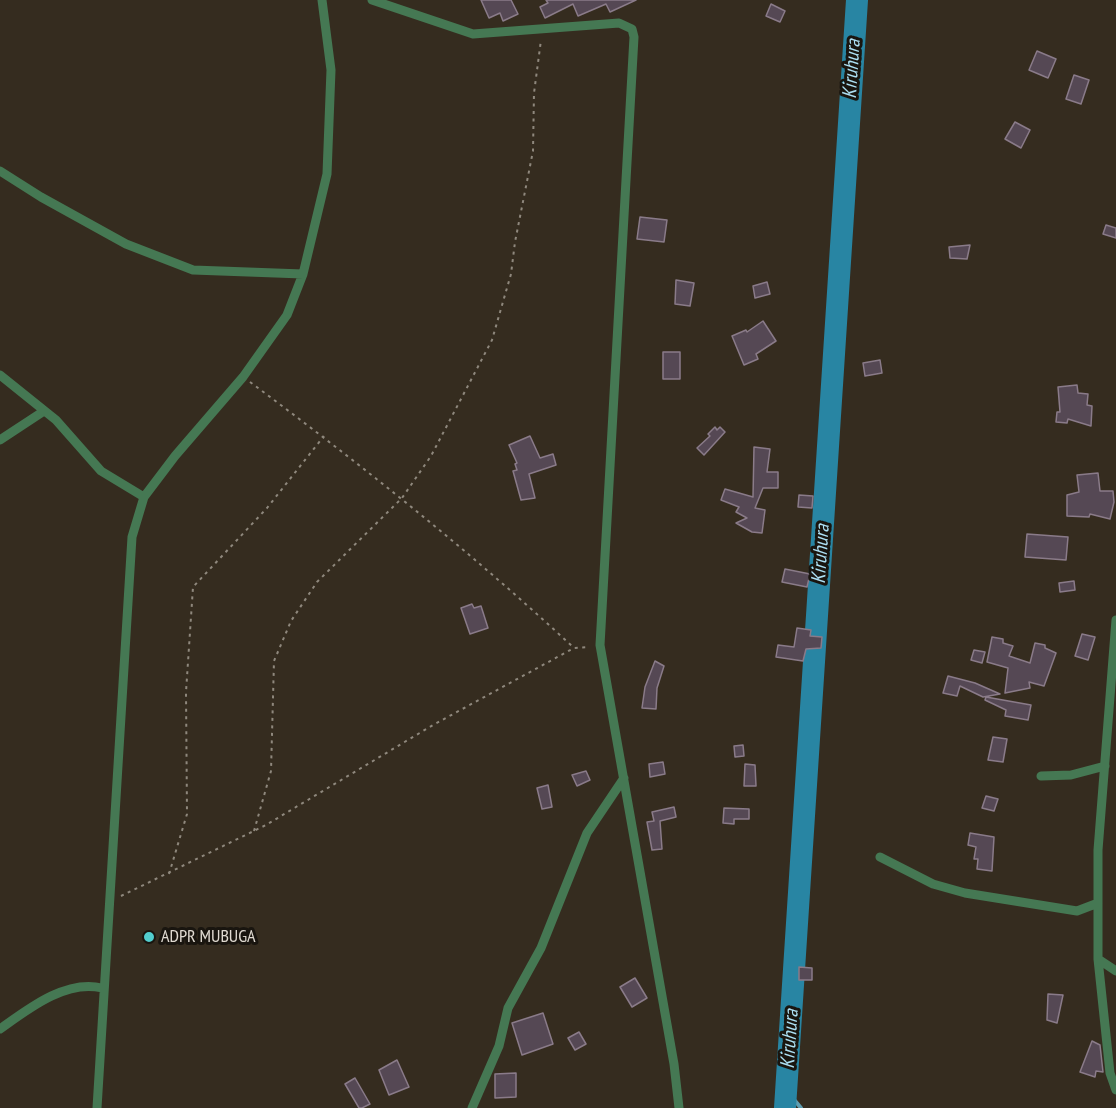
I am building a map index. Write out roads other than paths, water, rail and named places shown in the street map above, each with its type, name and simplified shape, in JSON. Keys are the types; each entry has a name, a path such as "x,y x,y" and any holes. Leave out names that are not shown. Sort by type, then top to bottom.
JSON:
{"street":[{"path":"97,1108 102,988 132,537 144,497 175,456 243,377 287,315 303,274 327,174 331,70 322,0"},
{"path":"372,0 473,34 619,23 632,29 634,37 600,645 675,1064 679,1108"},
{"path":"0,171 41,197 126,244 193,270 303,274"},
{"path":"0,375 44,411 101,471 144,497"},
{"path":"0,440 44,411"},
{"path":"1116,620 1098,850 1098,959 1110,1073 1116,1090"},
{"path":"1041,776 1071,775 1105,762 1116,761"},
{"path":"472,1108 499,1046 508,1008 541,948 587,833 624,778"},
{"path":"880,857 933,885 964,893 1077,911 1098,903"},
{"path":"1098,959 1116,971"},
{"path":"0,1029 42,1000 89,985 102,988"}],"waterway":[{"name":"Kiruhura","path":"785,1108 857,0"},
{"path":"786,1090 801,1108"}],"place":[{"name":"ADPR MUBUGA","path":"149,937"}]}
